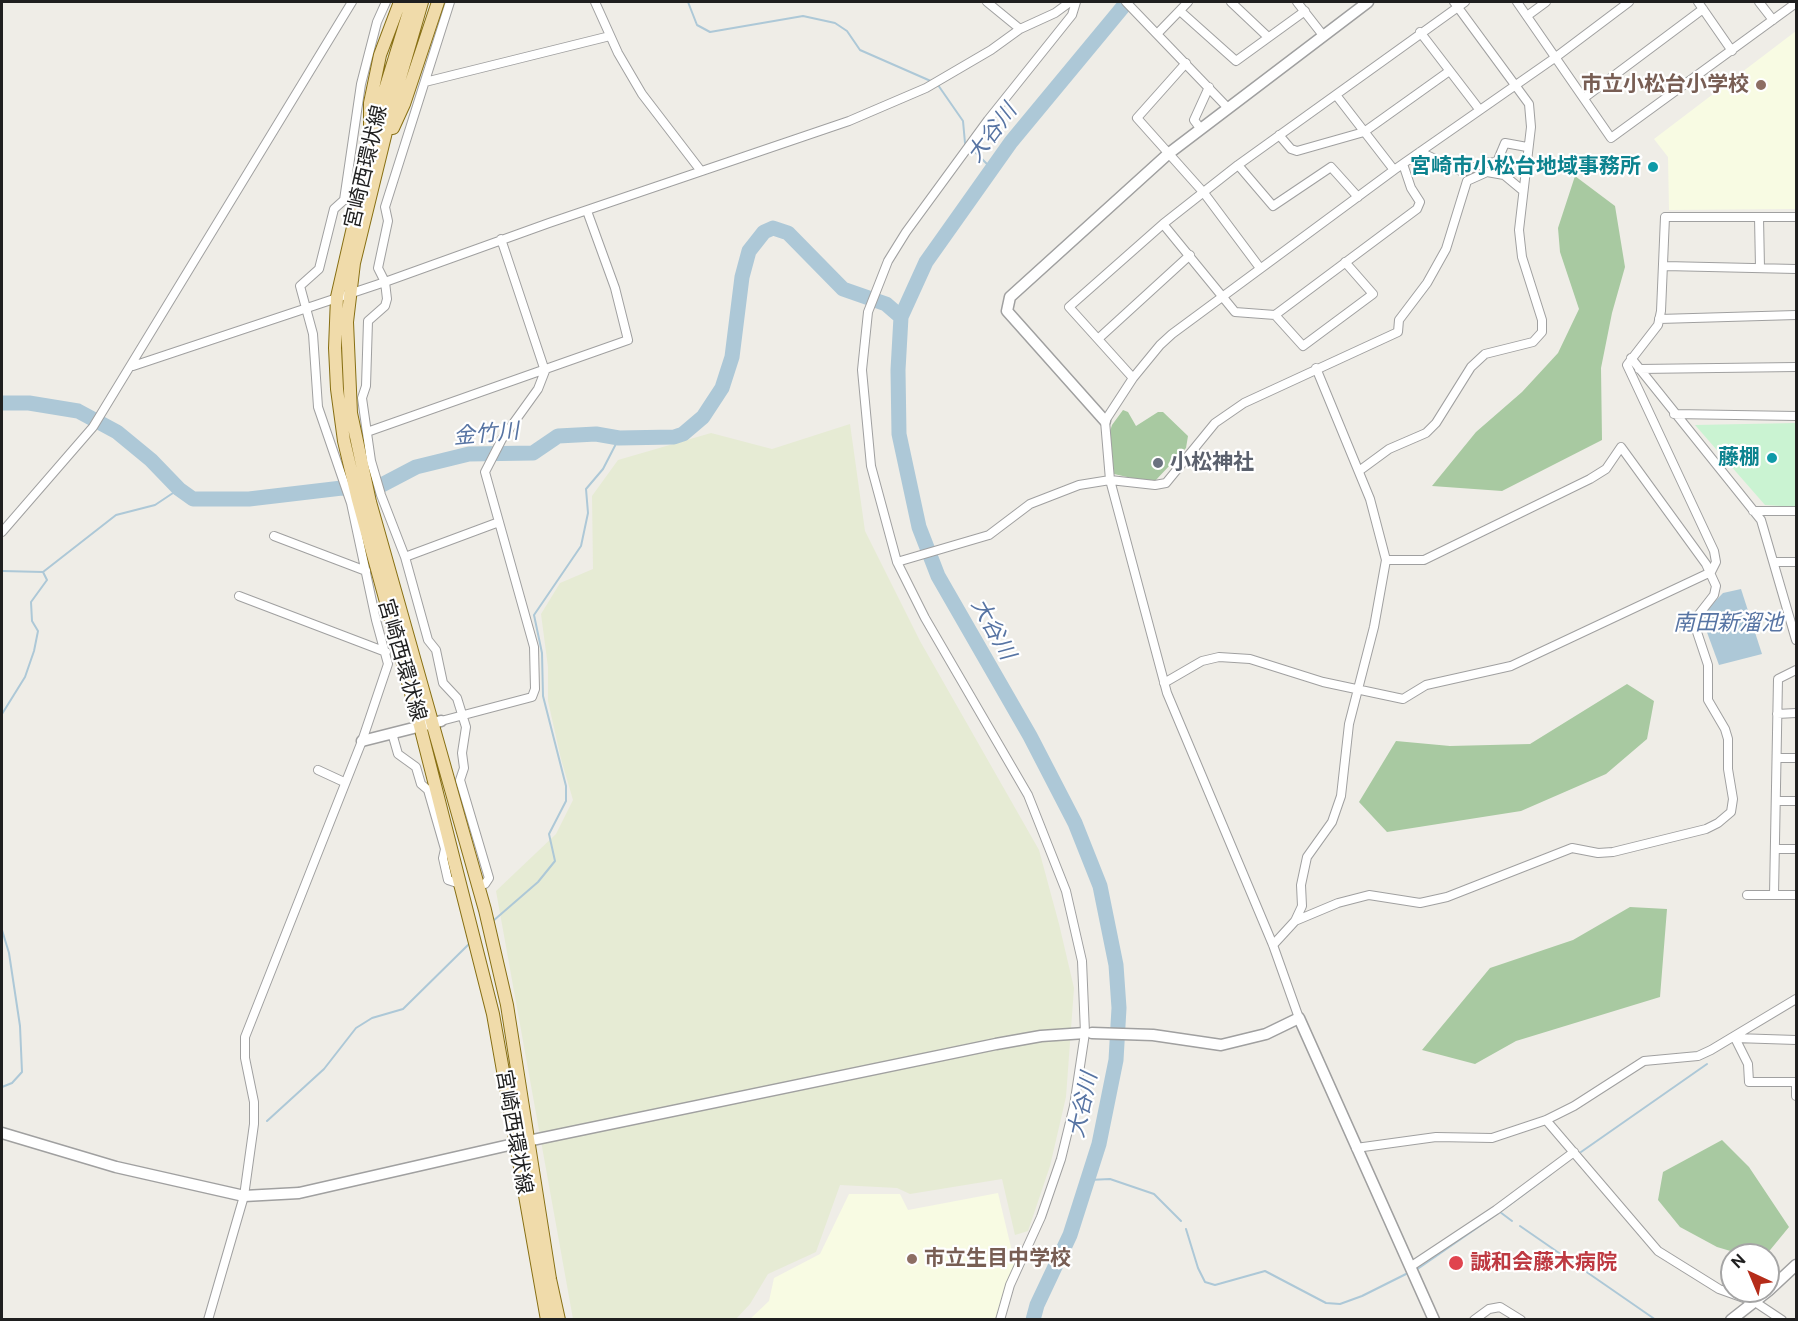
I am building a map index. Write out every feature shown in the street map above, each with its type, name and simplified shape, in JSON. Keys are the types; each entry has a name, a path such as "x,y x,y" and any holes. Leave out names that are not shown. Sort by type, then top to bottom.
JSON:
{"main road":[{"path":"375,156 370,103 380,55 400,2"},
{"name":"宮崎西環状線","path":"375,156 383,96 412,2"},
{"name":"宮崎西環状線","path":"422,2 375,156 343,295 334,348 337,388 355,464 359,502 431,723 485,910 507,1005 534,1260 547,1320"},
{"path":"375,156 404,104 438,2"},
{"name":"宮崎西環状線","path":"431,723 460,884 523,1142 560,1320"}],"street":[{"path":"2,532 93,427 105,409 352,2"},
{"path":"386,2 377,22 361,84 344,200 334,209 319,269 300,286 313,334 318,407 355,464 381,495 405,557 428,640 436,650 443,682 457,699 466,727 462,753 464,768 460,780 481,859 489,878 485,884 478,886"},
{"path":"355,464 367,432 362,398 366,386 368,321 385,306 387,299 385,282 378,268 388,221 385,207 450,2"},
{"path":"596,2 610,36 642,94 701,171"},
{"path":"987,2 1020,29"},
{"path":"133,366 385,282 501,239 849,120 926,88 991,50 1020,29 1055,13 1070,2"},
{"path":"1000,1320 1010,1285 1041,1217 1061,1159 1074,1106 1089,1033 1082,961 1072,910 1043,829 1028,795 925,618 899,562 871,466 862,370 868,312 888,261 906,232 988,120 1072,15 1076,2"},
{"path":"1126,2 1227,107"},
{"path":"1158,33 1188,2"},
{"path":"1231,2 1268,37"},
{"path":"1297,2 1322,34"},
{"path":"1368,2 1322,34 1168,154 1010,297 1007,311 1105,421 1110,480 1164,683 1181,731 1273,945 1299,1018 1434,1320"},
{"path":"1517,2 1611,138 1797,3"},
{"path":"1527,15 1546,2"},
{"path":"1105,421 1133,378 1160,345 1222,296 1394,170 1556,57 1629,2"},
{"path":"1759,2 1773,20"},
{"path":"1133,378 1069,308 1163,224 1238,165 1459,3 1529,104 1531,116 1519,230 1522,257 1542,320 1542,332 1533,342 1485,354 1472,367 1436,423 1426,433 1389,449 1359,471"},
{"path":"1584,98 1701,5 1732,51"},
{"path":"1180,11 1236,62 1305,11"},
{"path":"1420,32 1479,109"},
{"path":"425,82 610,36"},
{"path":"1186,63 1137,118 1204,193 1260,268"},
{"path":"1279,135 1291,149 1298,151 1364,132 1449,72"},
{"path":"1200,128 1194,120 1209,87"},
{"path":"1336,95 1394,170"},
{"path":"1420,152 1462,172 1484,163 1497,162 1505,143 1527,147"},
{"path":"1163,224 1235,312 1275,315 1417,209 1420,202 1411,188 1403,164"},
{"path":"1238,165 1273,206 1331,167 1358,197"},
{"path":"899,562 989,535 1042,497 1079,485 1110,480 1155,485 1166,483 1215,423 1244,404 1316,368 1398,332 1399,320 1427,283 1446,249 1467,181 1487,172 1504,175 1522,190"},
{"path":"367,432 628,340 615,288 586,211"},
{"path":"1164,683 1202,661 1219,657 1250,659 1323,682 1403,699 1426,685 1511,666 1711,572 1716,562 1714,551 1627,365 1658,325 1665,266 1665,217 1797,217"},
{"path":"1760,217 1760,268"},
{"path":"362,741 532,697 535,689 534,647 485,472 502,439 532,398 545,371 501,239"},
{"path":"1098,339 1190,255"},
{"path":"1275,315 1303,346 1373,294 1345,262"},
{"path":"1665,266 1797,269"},
{"path":"1659,319 1797,315"},
{"path":"1631,358 1761,520 1793,613 1797,640"},
{"path":"1639,369 1797,367"},
{"path":"1273,945 1295,921 1302,906 1301,885 1307,857 1332,822 1341,796 1348,724 1374,627 1386,560 1370,499 1316,368"},
{"path":"1674,414 1797,416"},
{"path":"1295,921 1338,903 1369,896 1420,903 1447,897 1572,848 1598,853 1613,852 1706,829 1731,812 1733,799 1728,769 1728,739 1706,694 1708,664 1696,629 1696,618 1714,595 1716,586 1711,572 1621,447 1606,469 1424,560 1386,560"},
{"path":"208,1320 244,1196 254,1102 245,1059 245,1037 362,741 388,663 366,571 359,502"},
{"path":"1753,511 1797,511"},
{"path":"405,557 499,522"},
{"path":"274,536 366,571"},
{"path":"1774,562 1797,562"},
{"path":"238,596 386,652"},
{"path":"1774,895 1778,679 1797,670"},
{"path":"1777,714 1797,713"},
{"path":"392,733 398,754 416,767 421,784 428,790 445,849 443,858 447,880 460,884"},
{"path":"1777,758 1797,758"},
{"path":"318,770 344,782"},
{"path":"1776,801 1797,801"},
{"path":"1775,849 1797,849"},
{"path":"1747,895 1797,895"},
{"path":"1356,1148 1436,1137 1492,1138 1546,1120 1574,1106 1644,1062 1698,1056 1735,1038 1756,1022 1797,999"},
{"path":"2,1133 116,1167 244,1196 299,1193 523,1142 1041,1036 1089,1033 1153,1035 1221,1045 1266,1034 1299,1018"},
{"path":"1735,1038 1797,1040"},
{"path":"1735,1038 1748,1064 1749,1082 1796,1082 1797,1096"},
{"path":"1546,1120 1658,1251 1720,1289"},
{"path":"1410,1267 1496,1210 1574,1152"},
{"path":"1780,1280 1797,1265"},
{"path":"1731,1320 1754,1303"},
{"path":"1756,1303 1782,1320"},
{"path":"1474,1320 1489,1309 1500,1307 1521,1320"}],"shaded area":[{"name":"市立小松台小学校","path":"1796,31 1796,209 1669,210 1668,157 1654,139"},
{"path":"850,424 865,531 920,641 1039,850 1059,924 1074,988 1066,1097 1050,1166 1028,1231 1015,1235 1002,1179 910,1194 897,1188 840,1185 816,1252 768,1274 750,1304 736,1319 573,1319 496,891 556,834 573,800 548,701 548,667 541,614 560,583 593,569 592,496 618,460 711,433 772,449"},
{"name":"市立生目中学校","path":"998,1193 1015,1264 995,1319 749,1320 769,1301 774,1278 820,1254 849,1194 900,1194 908,1210"}],"green space":[{"path":"1575,176 1615,206 1625,267 1612,313 1601,368 1602,440 1502,491 1432,486 1476,432 1522,392 1558,353 1579,309 1560,252 1558,228"},
{"path":"1123,410 1128,412 1136,426 1158,412 1163,412 1188,436 1186,448 1155,481 1149,482 1114,474 1108,437 1112,425"},
{"path":"1796,423 1796,507 1765,505 1695,425"},
{"path":"1627,684 1654,701 1647,739 1606,774 1521,811 1387,832 1359,802 1396,741 1450,746 1530,744"},
{"path":"1630,907 1667,909 1660,997 1516,1041 1475,1064 1422,1050 1490,968 1573,940"},
{"path":"1722,1140 1749,1167 1789,1227 1776,1243 1720,1243 1720,1248 1717,1247 1680,1227 1658,1200 1663,1172"}],"water":[{"name":"南田新溜池","path":"1741,589 1762,654 1719,665 1701,616 1723,593"}],"waterway":[{"path":"688,2 697,25 710,32 803,16 835,23 847,31 860,50 933,82"},
{"name":"大谷川","path":"1033,1320 1037,1305 1070,1235 1099,1144 1116,1060 1119,1008 1116,965 1100,886 1075,823 1030,736 938,576 919,527 899,434 898,370 901,317 926,262 1011,142 1127,2"},
{"path":"938,85 963,121 965,143 968,145"},
{"path":"972,149 992,169"},
{"name":"金竹川","path":"2,403 29,403 78,411 117,432 193,499 249,499 342,488 376,488 416,467 469,454 533,453 558,436 596,434 619,438 674,437 683,434 703,417 722,388 732,357 742,277 749,251 764,232 773,228 788,233 843,289 886,304 901,317"},
{"path":"493,921 538,882 555,861 549,834 566,801 566,786 543,696 542,653 534,615 581,546 588,513 586,489 603,469 619,438"},
{"path":"2,571 43,572 116,515 155,505 179,489"},
{"path":"2,714 25,677 34,651 38,631 32,621 31,602 47,580 43,572"},
{"path":"2,930 9,953 20,1026 22,1072 12,1083 2,1087"},
{"path":"267,1121 324,1069 356,1028 372,1018 403,1009 469,944"},
{"path":"1581,1152 1707,1064"},
{"path":"1500,1212 1551,1174"},
{"path":"1089,1180 1110,1179 1154,1194 1181,1221"},
{"path":"1416,1270 1500,1212 1512,1221"},
{"path":"1520,1226 1656,1320"},
{"path":"1186,1229 1198,1268 1205,1282 1215,1285 1265,1271 1326,1303 1340,1304 1362,1296 1406,1274"}],"place":[{"name":"市立小松台小学校","path":"1761,85"},
{"name":"宮崎市小松台地域事務所","path":"1653,167"},
{"name":"藤棚","path":"1772,458"},
{"name":"小松神社","path":"1158,463"},
{"name":"市立生目中学校","path":"912,1259"},
{"name":"誠和会藤木病院","path":"1456,1263"}]}
